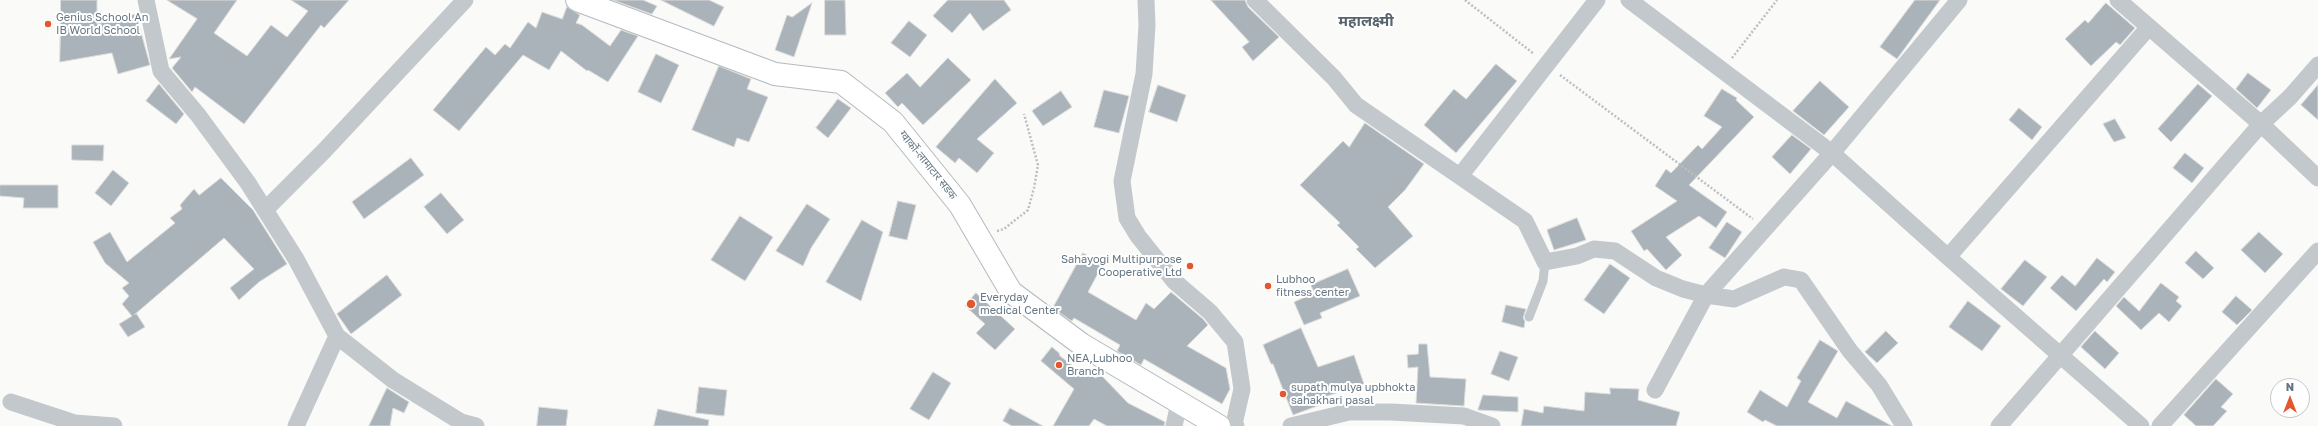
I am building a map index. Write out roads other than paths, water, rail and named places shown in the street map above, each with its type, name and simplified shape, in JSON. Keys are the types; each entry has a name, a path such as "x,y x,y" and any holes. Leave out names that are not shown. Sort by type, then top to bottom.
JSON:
{"main road":[{"name":"ग्वार्को-लामाटार सडक","path":"577,0 775,74 841,82 894,122 960,205 1011,292 1081,344 1219,426"}],"street":[{"path":"146,0 161,70 198,115 265,210 296,259 338,336 352,349 393,380 466,425"},
{"path":"265,210 324,151 465,0"},
{"path":"1255,0 1334,78 1356,105 1526,221 1545,262 1577,256 1594,249 1615,251 1656,278 1683,289 1706,295 1734,299 1784,276 1801,280 1850,351 1879,385 1904,426"},
{"path":"1460,176 1597,0"},
{"path":"1629,0 1832,153 2061,357 2141,426"},
{"path":"1655,390 1706,295 1832,153 1959,0"},
{"path":"2118,0 2261,124 2318,178"},
{"path":"1143,4 1144,74 1122,181 1128,218 1138,236 1174,281 1210,312 1235,342 1242,388 1234,424 1236,426"},
{"path":"1948,257 2149,27"},
{"path":"1999,426 2061,357 2261,124 2290,97 2318,65"},
{"path":"2160,426 2318,251"},
{"path":"296,426 338,336"},
{"path":"11,402 75,423 114,426"},
{"path":"1174,426 1179,403"},
{"path":"1291,426 1349,412 1391,412 1464,416 1492,426"}],"lane":[{"path":"1529,317 1543,281 1545,262"}],"place":[{"name":"Genius School An IB World School","path":"48,24"},
{"name":"Sahayogi Multipurpose Cooperative Ltd","path":"1190,266"},
{"name":"Lubhoo fitness center","path":"1268,286"},
{"name":"Everyday medical Center","path":"971,304"},
{"name":"NEA,Lubhoo Branch","path":"1059,365"},
{"name":"supath mulya upbhokta sahakhari pasal","path":"1283,394"}],"district":[{"name":"महालक्ष्मी","path":"1366,21"}]}
